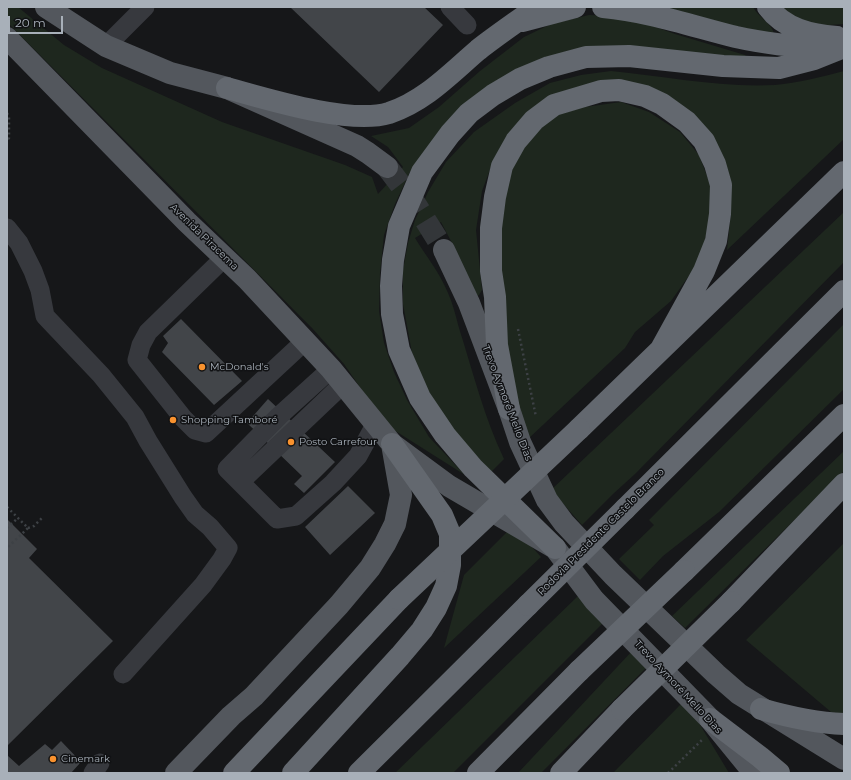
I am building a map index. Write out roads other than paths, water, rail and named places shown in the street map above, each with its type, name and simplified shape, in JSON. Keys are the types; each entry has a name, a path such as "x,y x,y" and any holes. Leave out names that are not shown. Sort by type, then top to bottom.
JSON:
{"highway":[{"path":"227,88 276,101 343,114 374,115 388,113 409,104 434,89 479,50 537,7"},
{"path":"515,23 575,7"},
{"path":"603,7 634,11 770,44 842,45"},
{"path":"768,7 780,20 800,30 826,36 842,45"},
{"path":"555,548 473,468 445,435 420,398 399,350 392,314 390,286 393,260 400,226 422,172 450,134 469,113 493,95 520,79 549,67 586,57 629,56 723,66 779,68 814,59 842,45"},
{"path":"509,409 497,345 495,297 491,270 491,228 494,197 502,166 516,141 534,120 554,105 601,91 619,90 645,96 662,104 687,122 704,141 715,164 721,185 720,214 716,241 704,271 661,349"},
{"path":"234,773 399,599 579,429 844,172"},
{"name":"Rodovia Presidente Castelo Branco","path":"359,773 844,291"},
{"path":"478,773 579,671 844,415"},
{"path":"293,773 422,630 436,608 446,586 450,565 450,534 442,515 392,444"},
{"path":"561,773 622,708 731,602 843,487"},
{"path":"761,709 797,719 829,724 844,724"},
{"path":"710,719 760,757 778,773"}],"main road":[{"path":"46,7 106,46 170,73 227,88 357,146 387,167"},
{"name":"Avenida Piracema","path":"7,38 145,179 247,279 337,376 392,444"},
{"name":"Trevo Aymoré Mello Dias","path":"444,250 469,303 520,442 546,500 564,523 613,575 716,674 739,694 761,709"},
{"path":"176,773 231,716 264,685 339,605 370,568 395,524 401,495 392,444"},
{"name":"Trevo Aymoré Mello Dias","path":"392,444 449,486 555,548 594,600 710,719 754,773"},
{"path":"761,709 844,759"}],"street":[{"path":"106,46 145,7"},
{"path":"450,7 467,25"},
{"path":"7,228 19,244 33,271 40,290 45,316 101,375 135,417 148,441 195,514 228,548 204,585 123,674"},
{"path":"225,258 148,332 141,345 137,360 183,418 195,430 206,433 305,341"},
{"path":"337,376 279,416 227,469 277,519 296,516 333,483 358,456 376,423"}],"tunnel":[{"path":"387,167 416,205 444,250"}],"place":[{"name":"McDonald's","path":"202,367"},
{"name":"Shopping Tamboré","path":"173,420"},
{"name":"Posto Carrefour","path":"291,442"},
{"name":"Cinemark","path":"53,759"}]}
